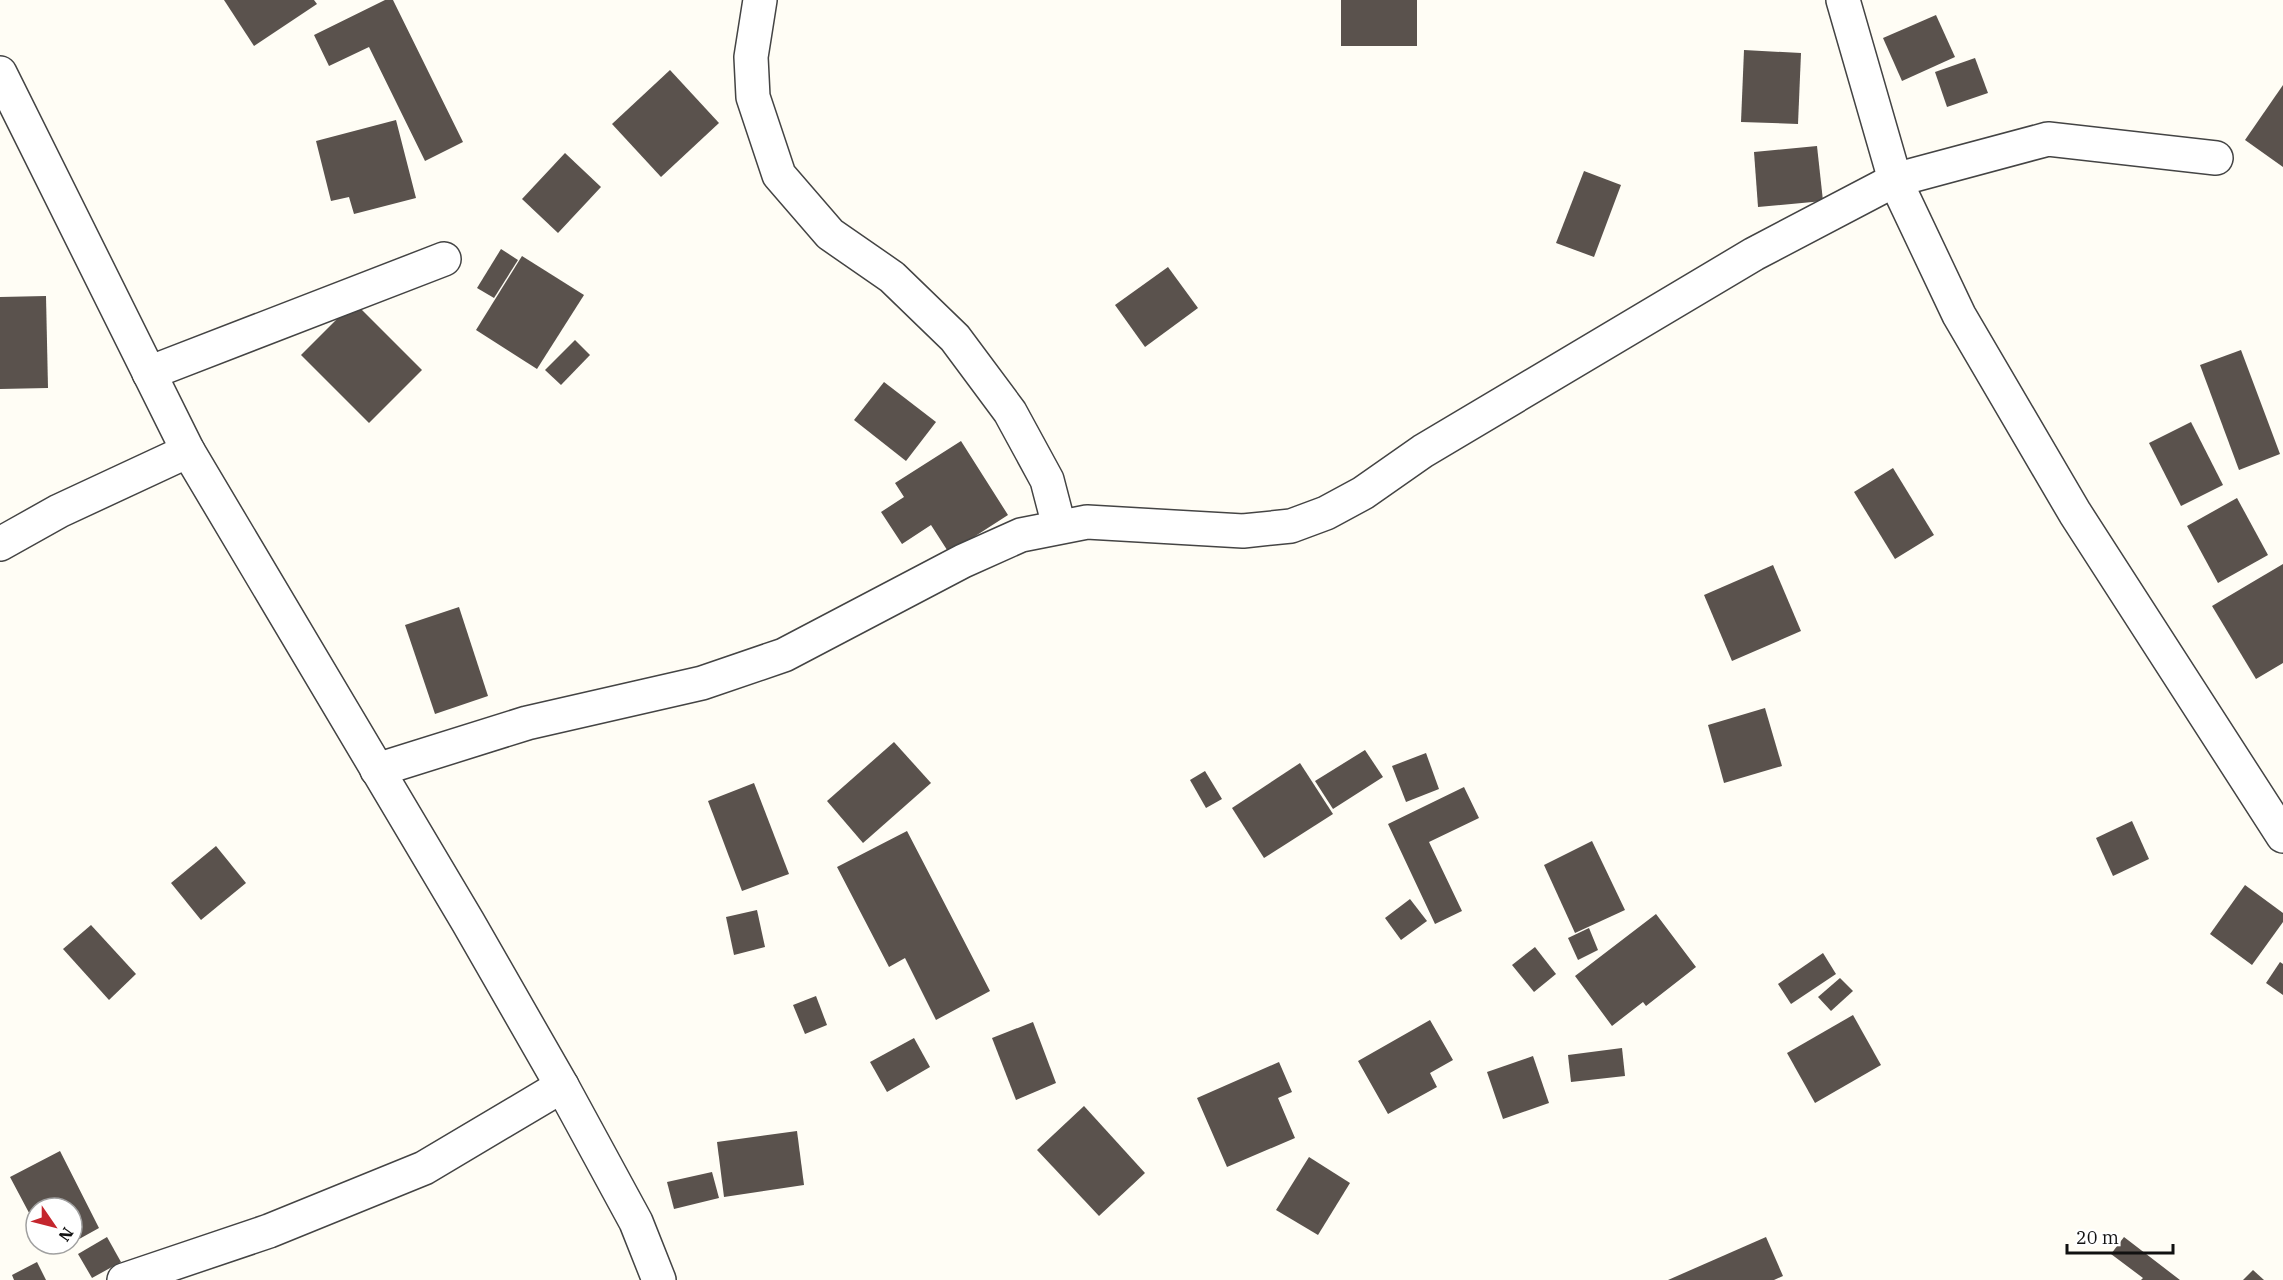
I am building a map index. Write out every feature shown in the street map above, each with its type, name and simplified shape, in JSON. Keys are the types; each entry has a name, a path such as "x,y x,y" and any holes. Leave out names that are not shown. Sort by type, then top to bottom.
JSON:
{"street":[{"path":"760,0 752,57 753,97 778,175 831,234 892,277 955,338 1010,412 1047,480 1059,526"},
{"path":"1843,0 1895,180 1959,315 2075,513 2283,836"},
{"path":"0,73 188,451 562,1086 636,1222 659,1280"},
{"path":"377,770 527,723 702,683 784,655 963,561 1021,535 1086,522 1243,531 1290,526 1326,513 1363,493 1423,451 1754,254 1895,180 2048,139 2216,158"},
{"path":"149,373 444,259"},
{"path":"0,544 59,511 188,451"},
{"path":"124,1280 269,1231 424,1168 562,1086"}],"building":[{"path":"224,0 314,0 317,4 254,46"},
{"path":"385,0 393,0 463,142 425,161 369,47 329,66 314,35"},
{"path":"1341,0 1417,0 1417,46 1341,46"},
{"path":"1936,15 1955,57 1902,81 1883,38"},
{"path":"1744,50 1801,53 1798,124 1741,122"},
{"path":"1975,58 1988,93 1947,107 1935,72"},
{"path":"670,70 719,123 661,177 612,124"},
{"path":"2283,85 2283,167 2245,140"},
{"path":"396,120 416,198 354,214 349,197 331,201 316,141"},
{"path":"1817,146 1823,201 1758,207 1754,152"},
{"path":"565,153 601,187 558,233 522,199"},
{"path":"1584,171 1621,185 1594,257 1556,243"},
{"path":"501,249 518,260 494,298 477,288"},
{"path":"522,256 584,295 537,369 476,330"},
{"path":"1168,267 1198,308 1145,347 1115,305"},
{"path":"46,296 48,388 0,389 0,297"},
{"path":"354,302 422,370 369,423 301,355"},
{"path":"575,340 590,355 561,385 545,370"},
{"path":"2241,350 2280,454 2239,470 2200,365"},
{"path":"884,382 936,422 906,461 854,420"},
{"path":"2191,422 2223,485 2181,506 2149,443"},
{"path":"961,441 1008,515 949,553 931,525 902,544 881,512 904,497 895,483"},
{"path":"1893,468 1934,535 1895,559 1854,492"},
{"path":"2237,498 2268,555 2218,583 2187,526"},
{"path":"2283,564 2283,663 2256,679 2212,606"},
{"path":"1773,565 1801,631 1732,661 1704,595"},
{"path":"459,607 488,696 435,714 405,625"},
{"path":"1765,708 1782,766 1724,783 1708,725"},
{"path":"894,742 931,783 863,843 827,801"},
{"path":"1365,750 1383,777 1333,809 1315,781"},
{"path":"1426,753 1439,789 1406,802 1392,766"},
{"path":"1300,763 1333,814 1264,858 1232,808"},
{"path":"1205,771 1222,799 1206,808 1190,780"},
{"path":"754,783 789,874 742,891 708,801"},
{"path":"1464,787 1479,818 1429,842 1462,911 1435,924 1388,824"},
{"path":"2132,821 2149,859 2113,876 2096,838"},
{"path":"907,831 990,991 936,1020 905,958 889,967 837,867"},
{"path":"1592,841 1625,910 1575,933 1544,865"},
{"path":"216,846 246,883 201,920 171,883"},
{"path":"2245,885 2283,913 2283,922 2252,965 2210,934"},
{"path":"1410,899 1427,921 1401,940 1385,918"},
{"path":"757,910 765,947 734,955 726,917"},
{"path":"1656,914 1696,967 1646,1006 1643,1002 1612,1026 1575,976"},
{"path":"91,925 136,974 109,1000 63,949"},
{"path":"1589,928 1598,950 1578,960 1568,938"},
{"path":"1535,947 1556,974 1534,992 1512,965"},
{"path":"1823,953 1836,974 1791,1004 1778,984"},
{"path":"2280,962 2283,964 2283,995 2266,983"},
{"path":"1840,978 1853,991 1831,1011 1818,997"},
{"path":"816,996 827,1025 805,1034 793,1005"},
{"path":"1853,1015 1881,1065 1815,1103 1787,1053"},
{"path":"1430,1020 1453,1060 1430,1073 1437,1087 1388,1114 1358,1061"},
{"path":"1033,1022 1056,1083 1016,1100 992,1038"},
{"path":"914,1038 930,1067 887,1092 870,1062"},
{"path":"1622,1048 1625,1076 1571,1082 1568,1055"},
{"path":"1533,1056 1549,1103 1503,1119 1487,1072"},
{"path":"1279,1062 1292,1092 1278,1098 1295,1138 1227,1167 1197,1098"},
{"path":"1084,1106 1145,1173 1099,1216 1037,1150"},
{"path":"797,1131 804,1185 724,1197 717,1142"},
{"path":"60,1151 83,1196 24,1196 24,1203 10,1177"},
{"path":"1309,1157 1350,1183 1318,1235 1276,1210"},
{"path":"712,1172 719,1198 674,1209 667,1182"},
{"path":"84,1198 99,1228 84,1236"},
{"path":"107,1237 121,1262 92,1278 79,1256 84,1256 84,1250"},
{"path":"1766,1237 1783,1276 1774,1280 1668,1280"},
{"path":"2124,1237 2180,1280 2141,1280 2143,1278 2111,1254"},
{"path":"37,1262 46,1280 14,1280 12,1275"},
{"path":"2253,1270 2264,1280 2243,1280"}]}
